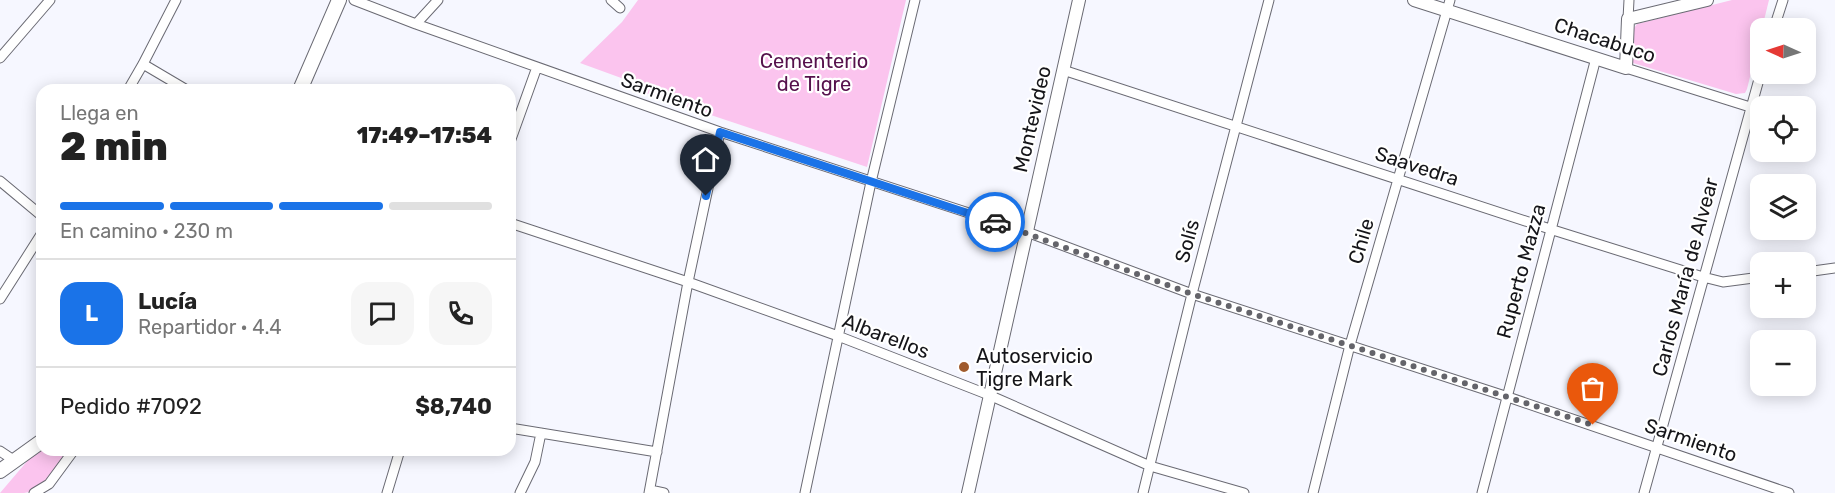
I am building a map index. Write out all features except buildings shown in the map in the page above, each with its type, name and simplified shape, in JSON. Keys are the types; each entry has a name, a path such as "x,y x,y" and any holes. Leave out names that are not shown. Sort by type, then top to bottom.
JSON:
{"main road":[{"path":"303,84 339,0"},
{"path":"6,470 36,446"}],"street":[{"path":"0,58 50,0"},
{"name":"Sarmiento","path":"354,0 720,132 1027,232 1192,294 1508,397 1789,493"},
{"path":"416,24 438,0"},
{"path":"611,0 620,8"},
{"path":"805,493 837,336 915,0"},
{"name":"Montevideo","path":"968,493 1079,0"},
{"name":"Solís","path":"1143,493 1192,294 1269,0"},
{"name":"Chacabuco","path":"1414,0 1448,5 1596,58 1750,107"},
{"path":"1626,68 1629,0"},
{"path":"1628,19 1707,0"},
{"path":"1777,18 1783,0"},
{"path":"131,84 171,2"},
{"name":"Chile","path":"1313,493 1350,345 1448,5"},
{"name":"Ruperto Mazza","path":"1482,493 1596,58"},
{"path":"143,64 177,84"},
{"path":"516,125 537,67"},
{"name":"Saavedra","path":"1064,70 1552,230 1703,277 1723,282 1750,278"},
{"name":"Carlos María de Alvear","path":"1644,493 1750,107"},
{"path":"664,493 650,492 688,282 720,132"},
{"path":"0,181 36,211"},
{"name":"Albarellos","path":"516,225 688,282 837,336 989,395 1150,466 1244,493"},
{"path":"0,299 36,242"},
{"path":"1816,271 1835,268"},
{"path":"516,429 657,452"},
{"path":"520,493 535,462 541,433"},
{"path":"0,451 6,470"},
{"path":"34,493 49,484 70,456"},
{"path":"387,493 398,456"}],"green space":[{"name":"Cementerio de Tigre","path":"638,0 906,0 867,167 645,93 646,87 580,63 622,22"},
{"path":"1732,0 1769,0 1765,18 1750,18 1750,77 1745,93 1736,94 1633,63 1632,31 1637,24"},
{"path":"36,453 36,456 64,456 50,477 38,488 24,493 0,493"}],"way so far":[{"path":"995,222 1192,294 1593,425"}],"place":[{"name":"Autoservicio Tigre Mark","path":"964,367"}],"route":[{"path":"706,196 720,132 995,222"}]}
